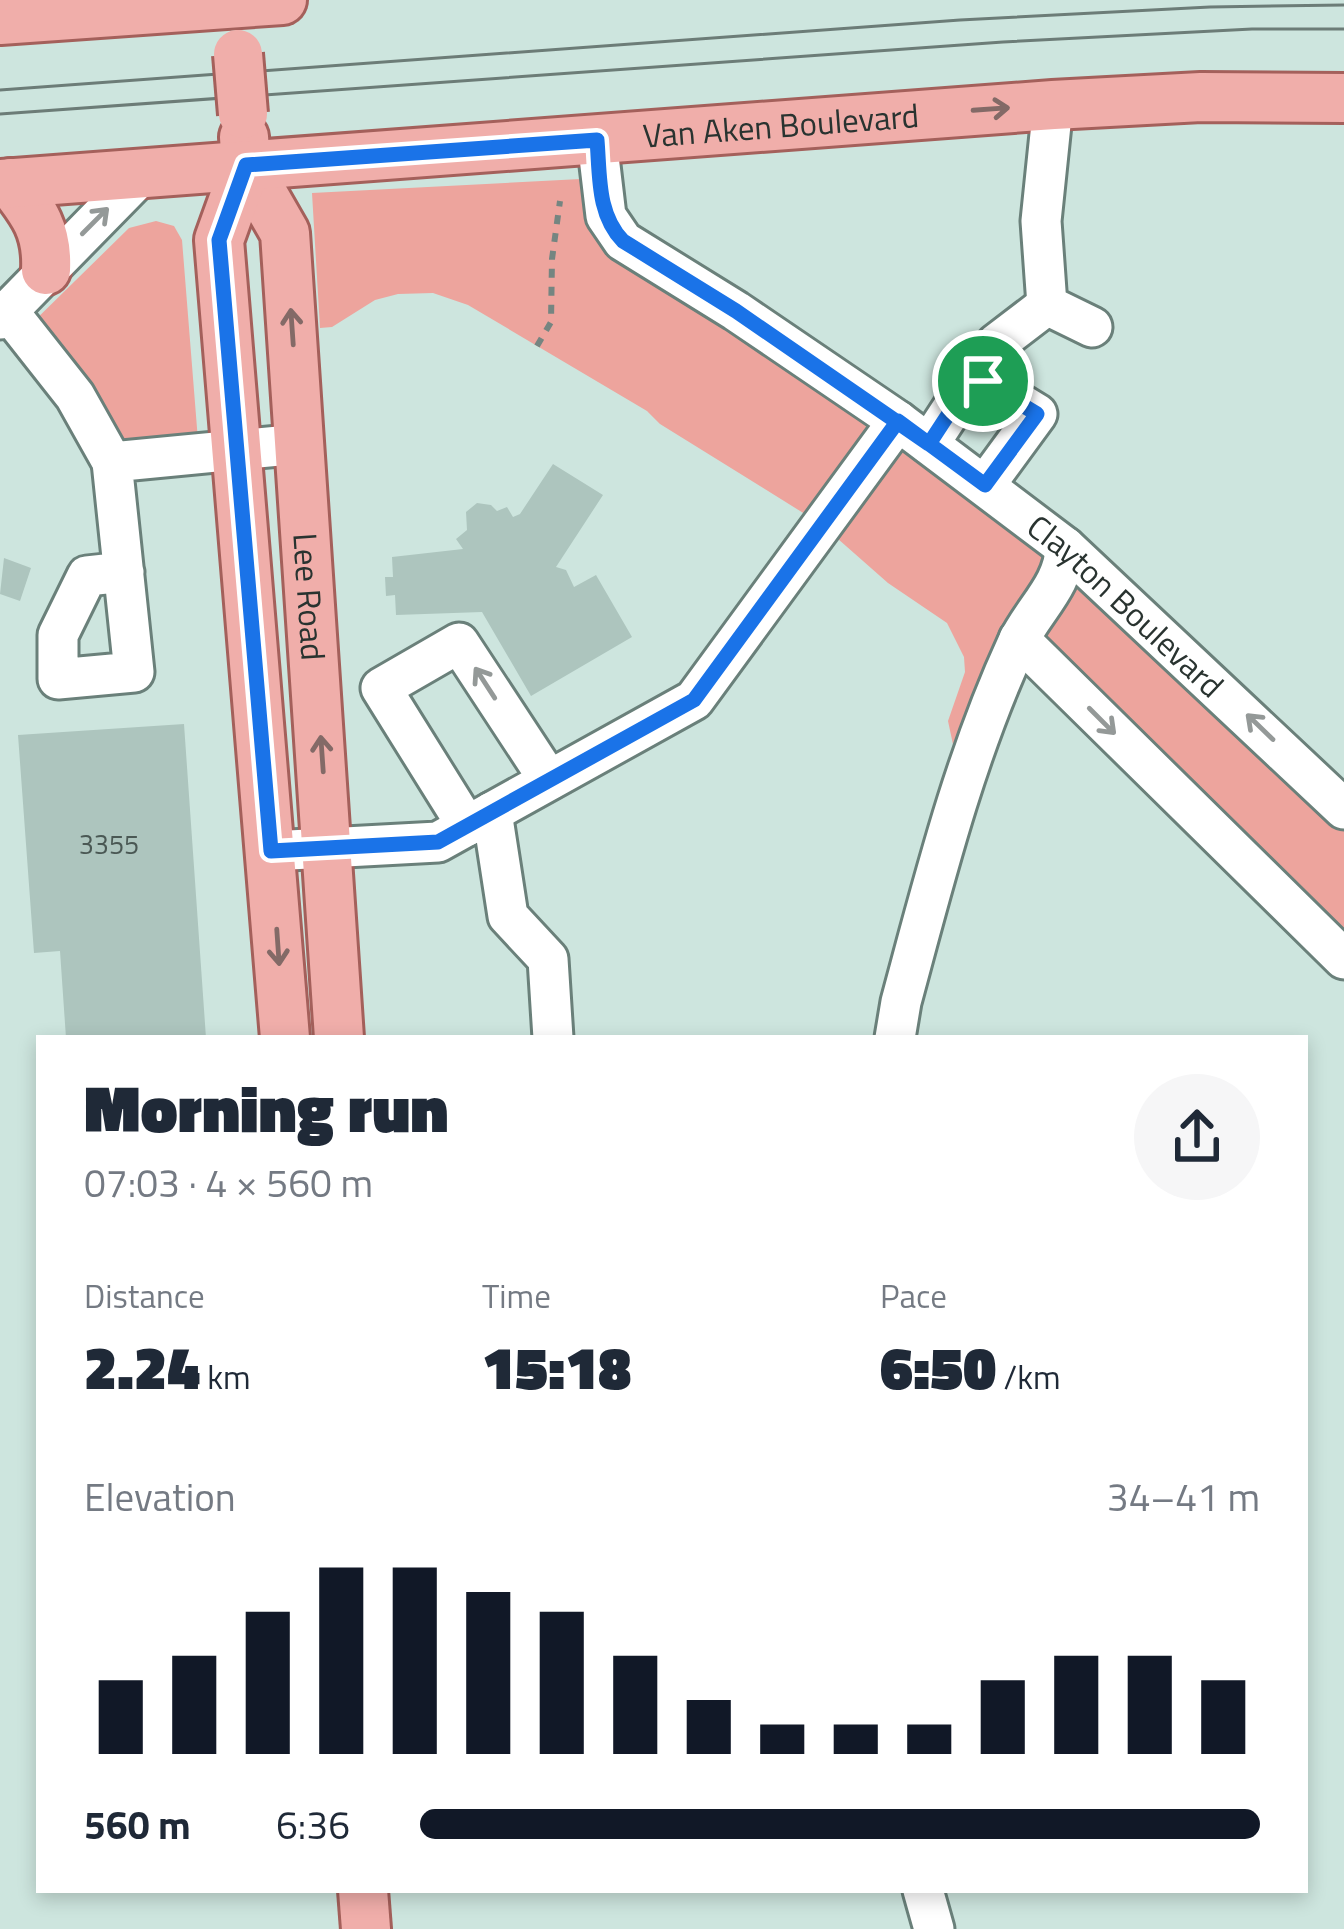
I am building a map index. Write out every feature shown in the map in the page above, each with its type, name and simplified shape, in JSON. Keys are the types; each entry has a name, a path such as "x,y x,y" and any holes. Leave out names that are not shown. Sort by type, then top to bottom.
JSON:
{"main road":[{"path":"0,20 251,1"},
{"name":"Lee Road","path":"251,1 238,54 246,165 219,240 285,1035"},
{"name":"Van Aken Boulevard","path":"5,183 1053,105 1201,97 1344,98"},
{"name":"Lee Road","path":"246,165 285,233 339,1035"},
{"path":"5,183 41,225 46,270"},
{"path":"363,1893 366,1929"}],"street":[{"path":"1047,305 1041,221 1053,105"},
{"name":"Clayton Boulevard","path":"597,140 602,202 623,241 914,432 1065,547 1344,809"},
{"path":"124,572 112,462 74,396 4,315 143,173"},
{"path":"1047,305 1092,327"},
{"path":"271,851 438,842 694,700 914,432 983,381 996,344 1047,305"},
{"path":"983,381 1037,414 985,485"},
{"path":"112,462 301,444"},
{"path":"896,1035 961,782 1019,639 1059,577 1065,547"},
{"path":"1019,639 1344,958"},
{"path":"549,780 459,643 381,688 479,819 508,916 548,959 553,1035"},
{"path":"924,1893 934,1929"}],"path":[{"path":"537,346 551,322 552,259 560,201"}],"shaded area":[{"path":"600,178 602,202 898,421 1344,809 1344,959 1020,639 961,782 948,721 965,672 964,657 947,623 888,583 821,524 660,424 647,411 468,305 433,293 398,294 375,300 332,327 320,328 312,193"},
{"path":"156,221 174,226 182,240 199,453 112,462 23,332 129,228"}],"building":[{"path":"553,464 603,495 556,567 566,570 574,587 596,575 632,637 531,696 482,612 396,615 395,595 386,596 385,577 393,577 392,557 463,549 456,539 467,530 466,512 477,503 497,511 507,507 513,517 520,514"},
{"path":"4,558 31,568 20,601 0,594"},
{"path":"184,724 206,1035 66,1035 60,951 34,953 18,735"}],"tram line":[{"path":"0,90 960,20 1344,5"},
{"path":"0,114 1003,42 1344,29"}],"route":[{"path":"983,381 961,395 944,418 929,444 898,421 736,311 623,241 602,202 597,140 246,165 219,240 271,851 438,842 694,700 898,421 985,485 1037,414 983,381"}]}
